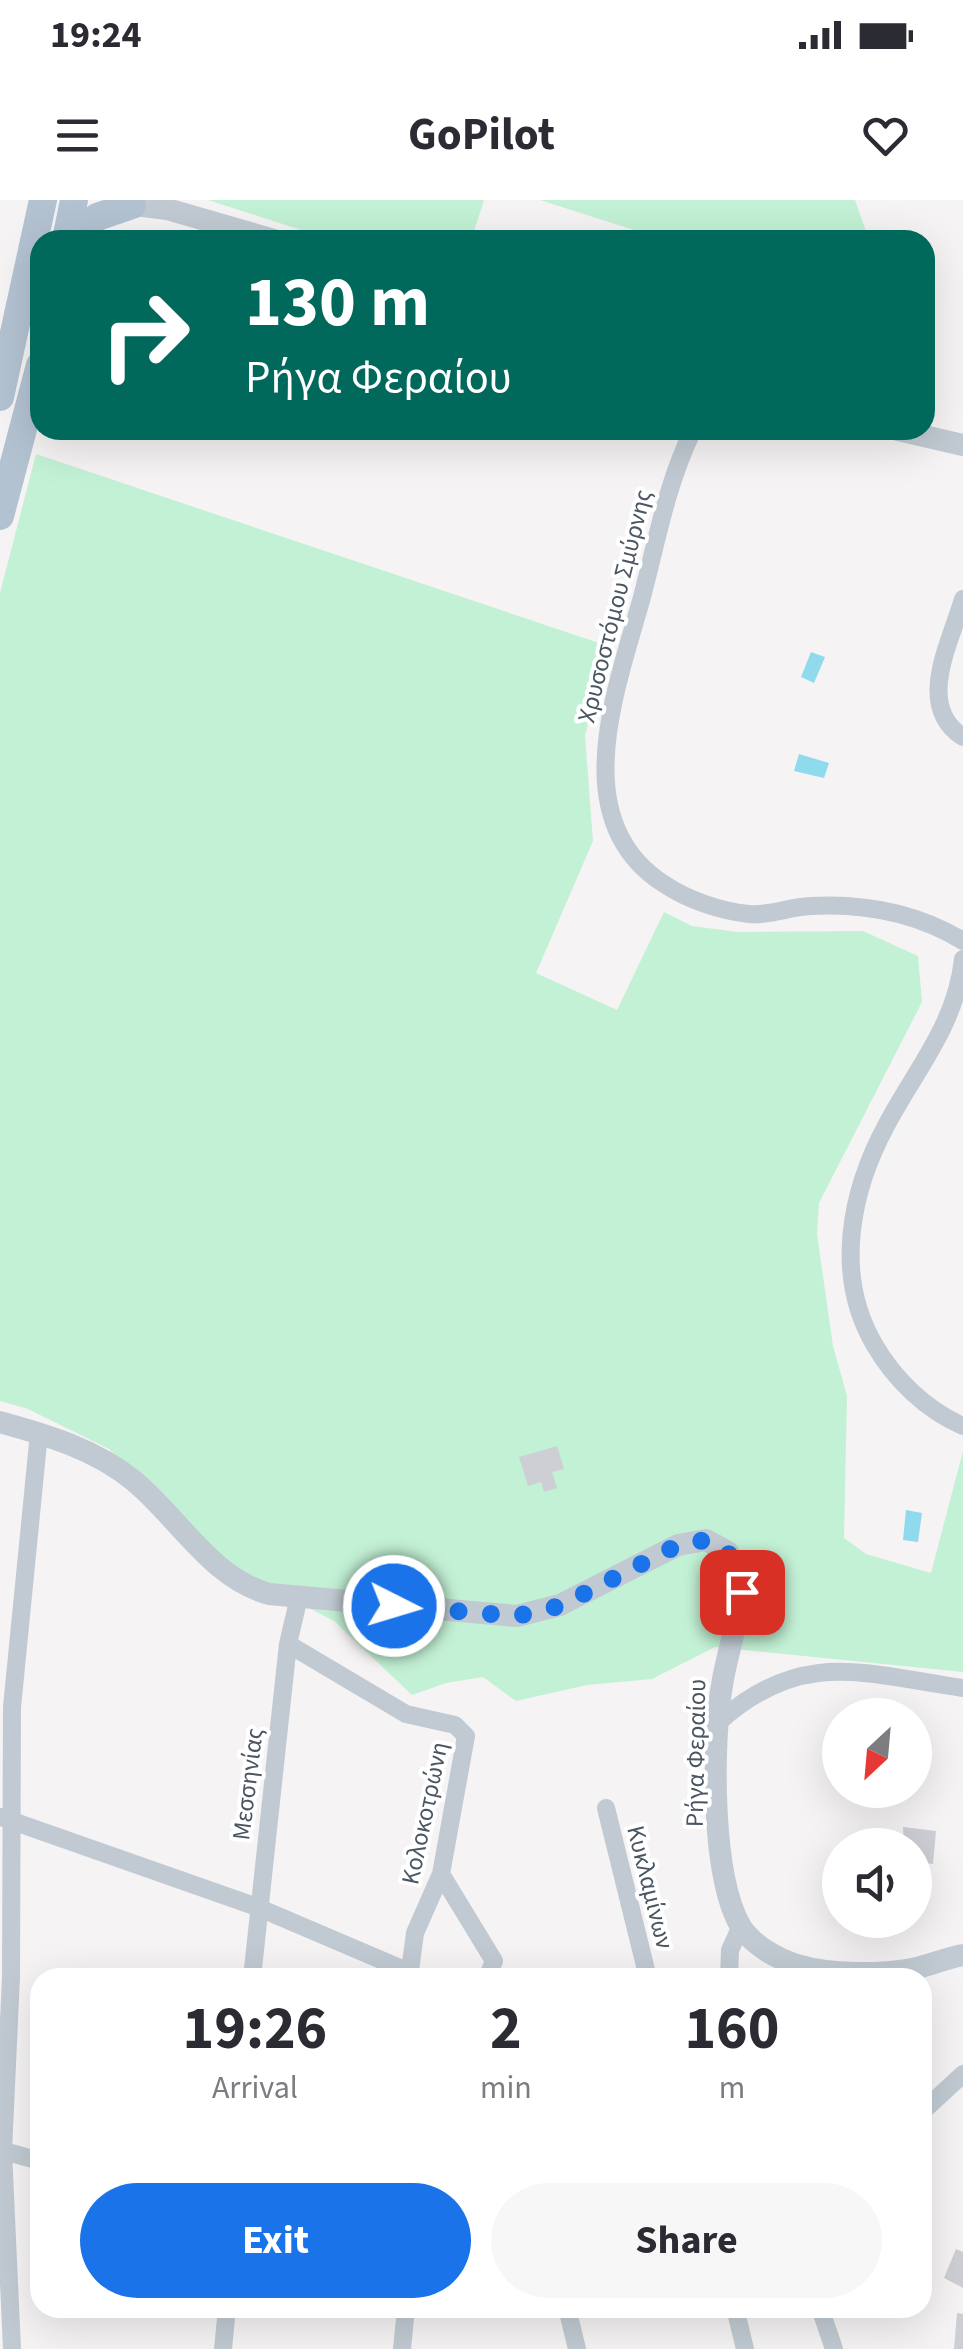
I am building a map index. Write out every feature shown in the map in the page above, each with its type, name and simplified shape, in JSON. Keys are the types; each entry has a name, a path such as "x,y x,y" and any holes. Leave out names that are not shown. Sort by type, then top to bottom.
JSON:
{"main road":[{"path":"35,230 43,200"},
{"path":"68,230 74,200"},
{"path":"86,230 97,218 139,203"},
{"path":"0,397 5,351 30,252"},
{"path":"0,516 30,403"}],"street":[{"path":"139,203 238,230"},
{"path":"935,439 963,445"},
{"name":"Χρυσοστόμου Σμύρνης","path":"688,440 672,474 611,707 604,769 613,826 628,854 681,895 748,914 808,906 900,913 938,926 963,941"},
{"path":"963,600 935,698 948,727 963,736"},
{"path":"963,959 959,995 930,1056 885,1126 858,1199 847,1262 860,1315 881,1356 922,1401 963,1426"},
{"name":"Ρήγα Φεραίου","path":"0,1422 39,1433 117,1468 231,1578 249,1588 298,1597 517,1616 560,1606 678,1545 706,1540 728,1552 742,1592 728,1646 716,1809 723,1863 741,1926"},
{"path":"12,2349 1,2150 11,1977 6,1819 12,1707 39,1433"},
{"name":"Μεσσηνίας","path":"253,1968 288,1644 298,1597"},
{"name":"Κολοκοτρώνη","path":"288,1644 406,1714 455,1725 466,1736 441,1874 414,1933 409,1968"},
{"path":"720,1721 747,1696 787,1676 839,1671 963,1688"},
{"name":"Κυκλαμίνων","path":"606,1808 646,1968"},
{"path":"6,1819 257,1907 394,1968"},
{"path":"441,1874 494,1961 491,1968"},
{"path":"729,1968 730,1950 741,1926 761,1948 797,1965 818,1968"},
{"path":"916,1968 963,1955"},
{"path":"932,2103 963,2074"},
{"path":"1,2150 30,2158"},
{"path":"223,2349 226,2318"},
{"path":"402,2349 405,2318"},
{"path":"569,2318 577,2349"},
{"path":"738,2318 746,2349"},
{"path":"823,2318 834,2349"}],"green space":[{"path":"208,200 484,200 474,230 301,230"},
{"path":"540,200 855,200 866,230 634,230"},
{"path":"36,454 608,646 585,736 593,841 536,973 617,1010 664,912 692,926 738,932 863,931 918,956 922,1002 819,1203 817,1234 833,1346 847,1396 844,1538 866,1554 931,1573 963,1451 963,1672 715,1647 652,1679 587,1685 516,1701 483,1677 446,1683 412,1695 334,1621 233,1569 109,1449 28,1409 0,1401 0,593"}],"water":[{"path":"811,652 825,657 814,683 801,677"},
{"path":"799,754 829,763 824,778 794,771"},
{"path":"906,1510 922,1513 918,1542 903,1540"}],"building":[{"path":"557,1446 564,1469 552,1472 557,1488 544,1492 541,1482 528,1486 519,1457"},
{"path":"932,1831 936,1831 932,1864"},
{"path":"956,2249 963,2252 963,2288 944,2278"},
{"path":"957,2313 963,2314 963,2349 954,2349"}],"route":[{"path":"394,1606 517,1616 542,1612 678,1545 706,1540 728,1552 737,1568 742,1592"}]}
